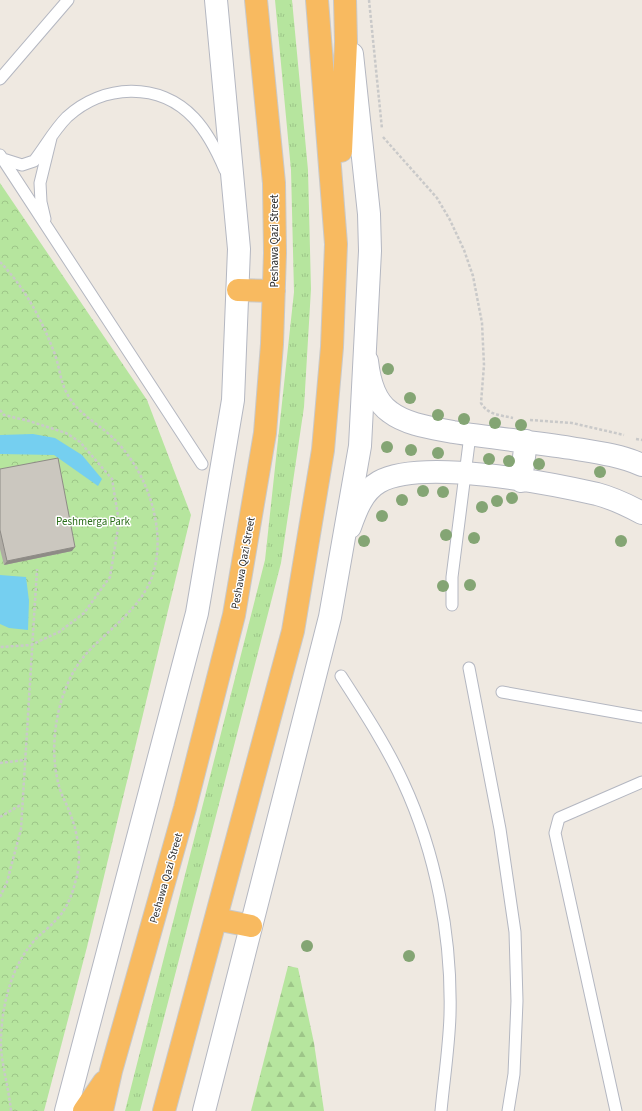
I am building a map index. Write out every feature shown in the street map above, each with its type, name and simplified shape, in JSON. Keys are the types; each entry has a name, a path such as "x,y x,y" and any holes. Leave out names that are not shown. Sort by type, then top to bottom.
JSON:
{"highway":[{"name":"Peshawa Qazi Street","path":"102,1111 111,1071 186,808 234,614 265,434 272,344 274,291 274,183 256,0"},
{"path":"317,0 336,244"},
{"path":"164,1111 294,631 323,450 332,347 346,48 346,0"},
{"path":"238,290 274,291"},
{"path":"216,919 251,926"},
{"path":"84,1111 111,1071"}],"main road":[{"path":"66,1111 197,613 233,400 239,249 216,0"},
{"path":"204,1111 330,617 360,446 370,251 368,214 346,0"},
{"path":"366,345 368,368 374,390 383,406 390,413 435,429 602,453 642,465"},
{"path":"521,481 526,441"},
{"path":"337,581 354,516 362,499 371,488 380,482 411,472 464,474 521,481 599,495 642,513"}],"lane":[{"path":"0,79 68,0"},
{"path":"1,157 16,164 29,164 34,161 68,117 95,98 122,90 148,92 172,101 193,117 216,148 226,172 236,217"},
{"path":"47,228 41,202 40,183 52,136"},
{"path":"1,157 202,464"},
{"path":"452,605 452,577 470,435"},
{"path":"469,668 500,829 515,932 517,1001 514,1074 508,1111"},
{"path":"341,676 370,721 403,782 421,829 438,887 445,931 450,992 448,1041 441,1111"},
{"path":"502,692 642,717"},
{"path":"616,1111 557,841 556,826 559,818 642,782"}],"path":[{"path":"383,137 437,198 450,220 464,250 473,276 482,323 484,365 481,403 485,410 492,414 518,418"},
{"path":"0,262 14,277 37,311 55,355 60,377 70,399 80,412 111,436 126,452 133,464 154,509 158,544 150,582 129,613 85,655 72,675 59,708 54,745 55,768 60,788 74,823 79,842 79,861 75,884 66,907 57,920 33,942 13,975 5,997 2,1020 1,1049 11,1111"},
{"path":"0,410 4,415 29,421 66,433 80,442 112,479 119,522 110,576 84,613 59,632 31,645 0,647"},
{"path":"525,419 572,423 627,436"},
{"path":"633,438 642,440"},
{"path":"0,897 7,882 21,829 31,645 37,569"},
{"path":"0,763 24,760"},
{"path":"0,817 22,804"}],"green space":[{"path":"275,0 292,0 308,170 311,289 304,407 281,563 140,1111 125,1111 265,560 294,292 291,170"},
{"name":"Peshmerga Park","path":"0,183 147,400 191,515 87,947 44,1111 0,1111"},
{"path":"288,966 298,968 314,1043 324,1111 251,1111"}],"water":[{"path":"33,434 55,438 82,455 102,479 98,486 54,455 0,454 0,435"},
{"path":"0,575 26,577 29,601 28,630 9,628 0,624"}],"building":[{"path":"58,458 75,547 7,561 0,530 0,469"}]}
